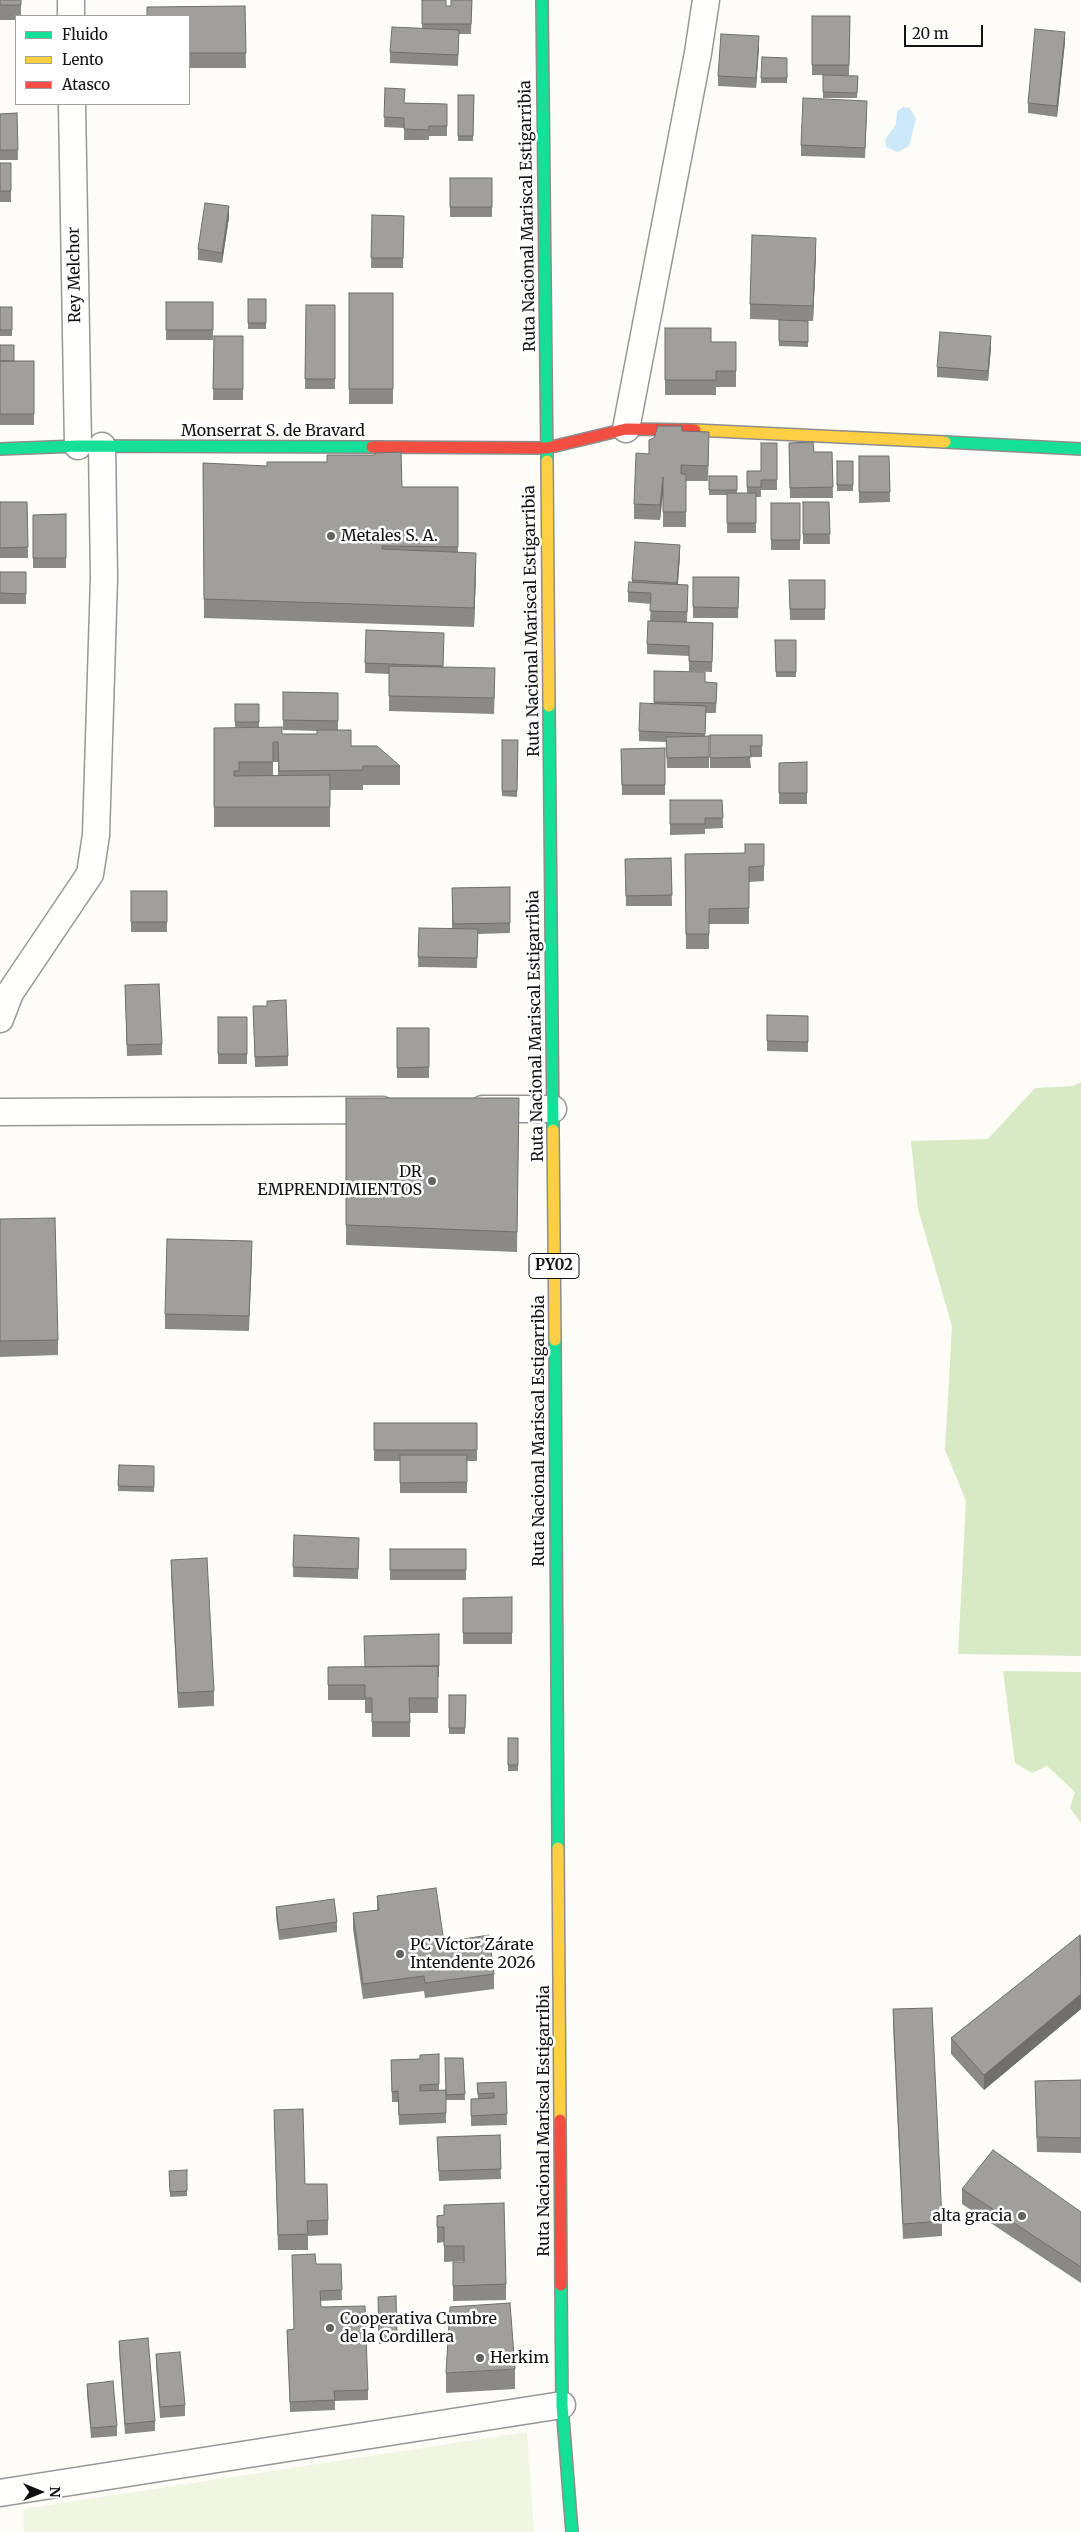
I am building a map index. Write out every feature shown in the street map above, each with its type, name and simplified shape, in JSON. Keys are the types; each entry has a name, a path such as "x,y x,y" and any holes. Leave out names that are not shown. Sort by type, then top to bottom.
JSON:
{"main road":[{"name":"Ruta Nacional Mariscal Estigarribia","path":"542,0 553,1108 562,2405 572,2532"},
{"name":"Monserrat S. de Bravard","path":"0,449 90,446 547,448 626,429 1081,449"}],"street":[{"path":"71,0 71,15"},
{"path":"626,429 698,53 706,0"},
{"name":"Rey Melchor","path":"0,1019 10,993 90,874 96,836 104,578 90,446 72,105"},
{"path":"454,1109 553,1108"},
{"path":"0,1112 405,1110"},
{"path":"0,2493 562,2405"}],"green space":[{"path":"1081,1082 1081,1656 958,1654 966,1501 945,1450 952,1326 918,1209 911,1141 988,1139 1035,1088 1073,1086"},
{"path":"1003,1671 1081,1672 1081,1823 1070,1808 1075,1792 1047,1766 1032,1773 1015,1763"},
{"path":"527,2432 534,2532 24,2532 23,2509"}],"water":[{"path":"903,107 910,108 916,119 909,146 898,152 886,147 885,140 896,124 897,111"}],"building":[{"path":"0,0 21,0 21,5 0,5"},
{"path":"422,0 446,0 446,6 451,6 451,0 472,0 471,24 422,24"},
{"path":"245,6 246,53 190,53 190,15 147,15 147,7"},
{"path":"812,16 850,16 849,65 812,65"},
{"path":"392,27 459,30 458,55 390,52"},
{"path":"1035,29 1065,32 1057,106 1028,103"},
{"path":"721,34 759,36 756,78 718,76"},
{"path":"762,57 787,58 787,78 761,78"},
{"path":"823,75 858,76 857,93 823,92"},
{"path":"385,88 405,89 404,103 447,104 447,126 429,126 429,130 404,129 404,118 384,117"},
{"path":"458,95 474,95 473,136 458,136"},
{"path":"803,98 867,101 865,148 801,145"},
{"path":"17,113 18,150 0,150 0,114"},
{"path":"0,163 11,163 11,191 0,191"},
{"path":"450,178 492,178 492,207 450,207"},
{"path":"205,203 229,206 222,253 198,249"},
{"path":"372,215 404,216 403,258 371,258"},
{"path":"752,235 816,238 813,306 750,304"},
{"path":"349,293 393,293 393,389 349,389"},
{"path":"248,299 266,299 266,323 248,323"},
{"path":"166,302 213,302 213,330 166,330"},
{"path":"306,305 335,305 335,379 305,379"},
{"path":"0,307 12,307 12,330 0,330"},
{"path":"779,320 808,321 808,342 779,341"},
{"path":"665,328 711,328 711,342 736,342 736,371 716,371 716,380 665,380"},
{"path":"940,332 991,336 988,371 937,367"},
{"path":"214,336 243,336 243,389 213,389"},
{"path":"0,345 14,345 14,361 0,361"},
{"path":"0,361 34,361 34,414 0,414"},
{"path":"658,426 682,426 682,431 709,432 708,466 681,465 681,474 686,474 686,512 663,512 663,477 660,505 634,504 636,453 649,454 649,440 654,438"},
{"path":"813,442 814,452 832,452 833,487 790,488 789,443"},
{"path":"761,443 777,443 777,480 761,480 761,487 747,487 747,471 761,471"},
{"name":"Metales S. A.","path":"401,452 402,487 458,487 458,547 382,546 382,549 476,553 474,608 204,599 203,463 267,466 267,462 327,462 327,455 375,455 375,453"},
{"path":"859,456 889,456 890,492 859,492"},
{"path":"837,461 853,461 853,485 837,485"},
{"path":"709,476 737,476 737,490 709,490"},
{"path":"727,493 756,493 756,523 727,523"},
{"path":"0,502 27,502 28,547 0,548"},
{"path":"803,502 829,502 830,534 803,534"},
{"path":"771,503 800,503 800,540 771,540"},
{"path":"66,514 66,558 33,558 33,515"},
{"path":"635,542 680,545 677,583 632,580"},
{"path":"0,572 26,572 26,594 0,593"},
{"path":"693,577 739,577 738,608 693,607"},
{"path":"789,580 825,580 825,609 790,609"},
{"path":"629,582 688,585 687,612 650,611 651,593 628,592"},
{"path":"648,621 713,623 712,662 689,661 689,646 647,644"},
{"path":"366,630 444,633 443,666 365,663"},
{"path":"775,640 796,640 796,672 776,672"},
{"path":"389,666 495,668 494,698 389,696"},
{"path":"654,671 705,672 705,682 717,683 716,703 654,702"},
{"path":"283,692 338,693 338,721 283,720"},
{"path":"640,703 706,706 705,734 639,731"},
{"path":"235,704 259,704 259,722 235,722"},
{"path":"282,727 282,734 317,734 317,730 351,730 351,746 377,746 400,766 363,766 363,770 279,771 278,742 273,742 273,762 239,762 239,771 234,771 234,776 330,775 330,807 214,807 214,728"},
{"path":"710,735 762,735 762,746 750,746 751,757 710,758"},
{"path":"709,736 709,757 667,758 666,737"},
{"path":"502,740 518,740 517,791 502,791"},
{"path":"665,748 665,785 622,785 621,749"},
{"path":"807,762 807,793 779,793 779,763"},
{"path":"670,800 722,800 723,818 705,818 705,824 670,824"},
{"path":"745,844 764,844 764,866 749,867 749,908 709,909 709,934 686,934 685,854 745,853"},
{"path":"671,858 672,895 626,896 625,859"},
{"path":"510,887 510,923 453,924 452,888"},
{"path":"131,891 167,891 167,922 131,922"},
{"path":"419,928 478,929 477,958 418,957"},
{"path":"159,984 162,1044 127,1045 125,985"},
{"path":"286,1000 288,1056 255,1057 253,1006 267,1006 267,1001"},
{"path":"767,1015 808,1016 808,1042 767,1041"},
{"path":"218,1017 247,1017 247,1054 218,1054"},
{"path":"397,1028 429,1028 429,1067 397,1068"},
{"name":"DR EMPRENDIMIENTOS","path":"346,1098 519,1098 517,1232 346,1225"},
{"path":"55,1218 58,1340 0,1341 0,1219"},
{"path":"167,1239 252,1241 249,1316 165,1314"},
{"path":"374,1423 477,1423 477,1450 374,1450"},
{"path":"400,1455 467,1455 467,1482 400,1483"},
{"path":"119,1465 154,1466 154,1487 118,1486"},
{"path":"294,1535 359,1538 358,1569 293,1567"},
{"path":"390,1549 466,1549 466,1570 390,1570"},
{"path":"207,1558 214,1691 178,1693 171,1560"},
{"path":"512,1597 512,1633 463,1633 463,1598"},
{"path":"439,1634 439,1666 365,1667 364,1636"},
{"path":"438,1666 438,1698 409,1698 410,1722 372,1722 372,1698 365,1698 365,1685 328,1685 328,1667"},
{"path":"449,1695 466,1695 465,1728 449,1728"},
{"path":"508,1738 518,1738 518,1765 508,1765"},
{"name":"PC Víctor Zárate Intendente 2026","path":"436,1888 444,1942 489,1935 494,1974 425,1983 424,1976 363,1984 353,1913 379,1910 377,1896"},
{"path":"334,1899 337,1922 279,1930 276,1907"},
{"path":"1080,1935 1081,1994 984,2075 951,2038"},
{"path":"932,2008 942,2221 903,2224 893,2009"},
{"path":"439,2054 439,2084 420,2085 420,2091 446,2090 446,2113 399,2115 398,2091 392,2092 391,2060 420,2059 420,2055"},
{"path":"445,2058 463,2058 465,2094 446,2095"},
{"path":"1081,2080 1081,2138 1037,2137 1035,2081"},
{"path":"506,2082 507,2114 471,2116 471,2099 494,2098 494,2093 478,2094 477,2083"},
{"path":"303,2109 305,2184 327,2184 328,2220 307,2221 308,2234 278,2235 274,2110"},
{"path":"500,2135 501,2169 439,2171 437,2137"},
{"name":"alta gracia","path":"993,2150 1081,2212 1081,2267 962,2189"},
{"path":"187,2170 187,2191 170,2192 169,2171"},
{"path":"504,2203 506,2284 453,2286 453,2262 464,2262 464,2246 444,2246 444,2227 437,2227 437,2216 444,2215 444,2205"},
{"name":"Cooperativa Cumbre de la Cordillera","path":"315,2254 316,2264 341,2264 342,2290 320,2291 321,2307 365,2306 368,2390 334,2391 335,2400 290,2402 287,2330 294,2329 292,2255"},
{"path":"396,2296 397,2338 379,2339 378,2297"},
{"name":"Herkim","path":"510,2303 515,2369 446,2373 450,2307"},
{"path":"148,2338 155,2421 125,2424 119,2341"},
{"path":"180,2352 185,2405 160,2407 156,2354"},
{"path":"113,2381 117,2426 91,2428 87,2384"}],"traffic: fast":[{"path":"542,0 547,461"},
{"path":"945,442 1081,449"},
{"path":"0,449 78,446 372,447"},
{"path":"549,706 553,1130"},
{"path":"555,1340 558,1848"},
{"path":"561,2285 562,2405 572,2532"}],"traffic: slow":[{"path":"695,430 945,442"},
{"path":"547,461 549,706"},
{"path":"553,1130 555,1340"},
{"path":"558,1848 560,2120"}],"traffic: jam":[{"path":"372,447 547,448 626,429 695,430"},
{"path":"560,2120 561,2285"}],"place":[{"name":"Metales S. A.","path":"331,536"},
{"name":"DR EMPRENDIMIENTOS","path":"432,1181"},
{"name":"PC Víctor Zárate Intendente 2026","path":"400,1954"},
{"name":"alta gracia","path":"1022,2216"},
{"name":"Cooperativa Cumbre de la Cordillera","path":"330,2328"},
{"name":"Herkim","path":"480,2358"}]}
